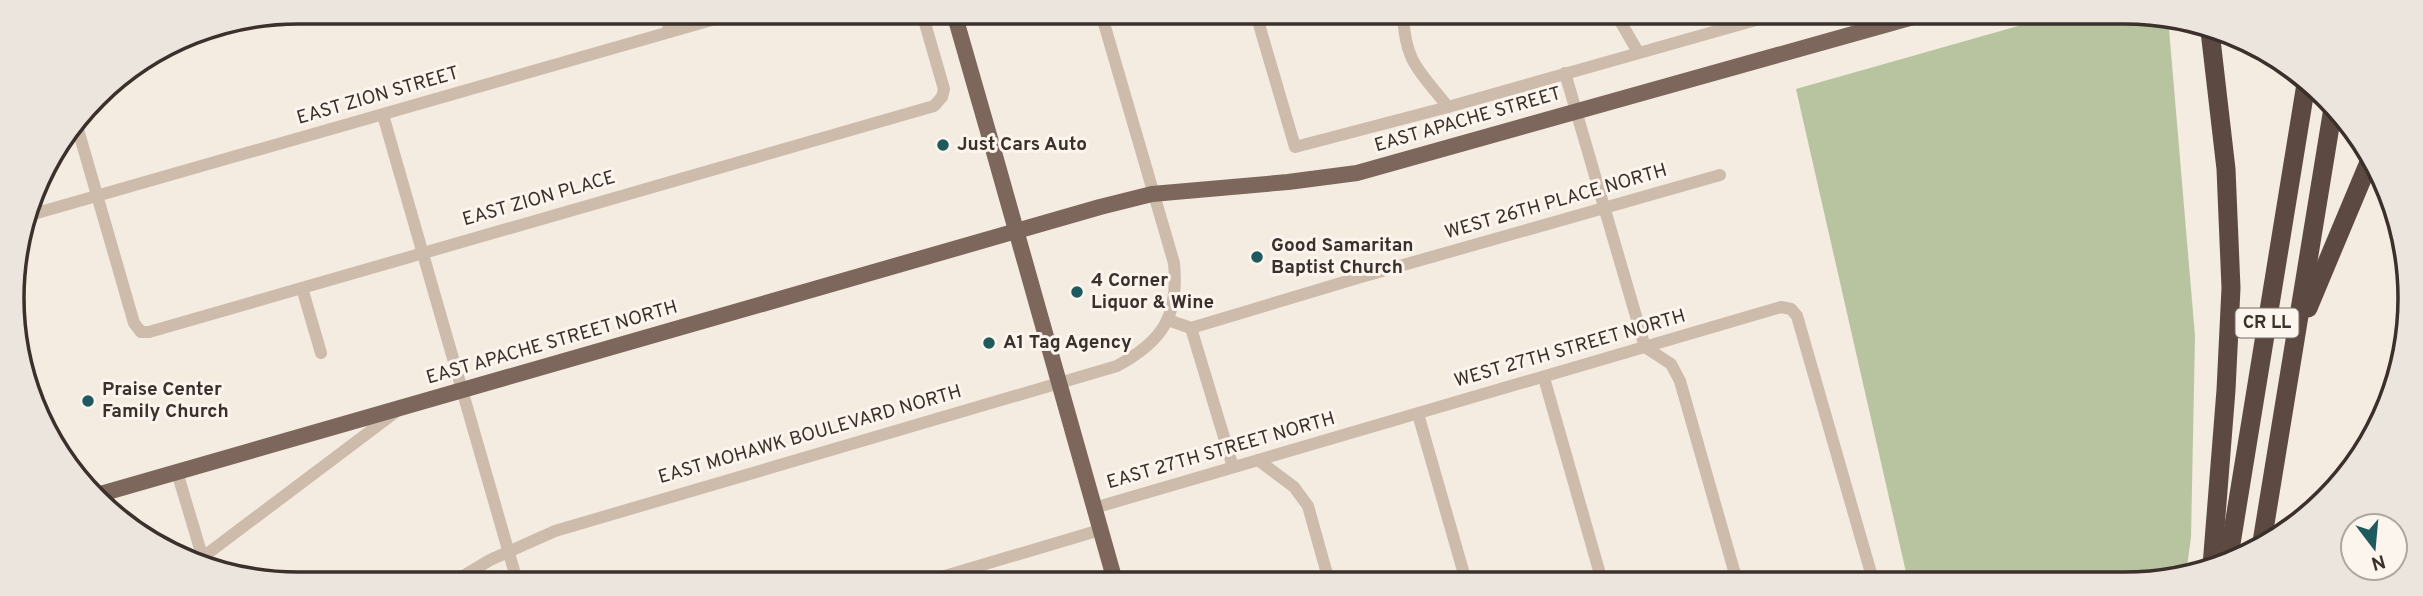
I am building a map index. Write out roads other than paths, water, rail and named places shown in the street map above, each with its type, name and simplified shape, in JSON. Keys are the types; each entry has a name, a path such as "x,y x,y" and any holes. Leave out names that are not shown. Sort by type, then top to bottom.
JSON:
{"highway":[{"path":"2211,38 2227,181 2231,288 2226,390 2212,557"},
{"name":"CR LL","path":"2230,551 2305,92"},
{"name":"CR LL","path":"2263,534 2331,118"},
{"path":"2296,337 2366,169"}],"main road":[{"path":"957,24 1112,572"},
{"name":"EAST APACHE STREET","path":"1018,231 1152,194 1357,173 1888,24"},
{"name":"EAST APACHE STREET NORTH","path":"106,492 1018,231"}],"street":[{"path":"668,24 670,32"},
{"name":"EAST ZION STREET","path":"38,213 698,24"},
{"name":"EAST ZION PLACE","path":"97,196 134,324 141,332 149,332 934,106 942,97 944,89 925,24"},
{"path":"1104,24 1174,263 1176,281 1168,320 1191,328 1233,467"},
{"name":"EAST APACHE STREET","path":"1259,24 1295,147 1448,107 1740,24"},
{"path":"1404,24 1406,49 1412,62 1448,107"},
{"path":"1622,24 1638,52"},
{"path":"1564,73 1645,347 1671,364 1680,381 1734,572"},
{"path":"383,114 514,572"},
{"path":"79,134 97,196"},
{"name":"WEST 26TH PLACE NORTH","path":"1191,328 1720,175"},
{"path":"302,288 321,353"},
{"name":"WEST 27TH STREET NORTH","path":"1360,430 1781,307 1791,309 1797,316 1868,572"},
{"name":"EAST MOHAWK BOULEVARD NORTH","path":"471,572 532,540 584,522 1117,366 1138,355 1153,342 1168,320"},
{"path":"1544,378 1599,572"},
{"path":"207,556 401,408"},
{"path":"1418,414 1463,572"},
{"name":"EAST 27TH STREET NORTH","path":"1094,508 1360,430"},
{"path":"1258,460 1294,487 1308,506 1326,572"},
{"path":"177,472 200,554"},
{"path":"958,572 1100,530"}],"place":[{"name":"Just Cars Auto","path":"943,145"},
{"name":"Good Samaritan Baptist Church","path":"1257,257"},
{"name":"4 Corner Liquor & Wine","path":"1077,292"},
{"name":"A1 Tag Agency","path":"989,343"},
{"name":"Praise Center Family Church","path":"88,401"}]}
